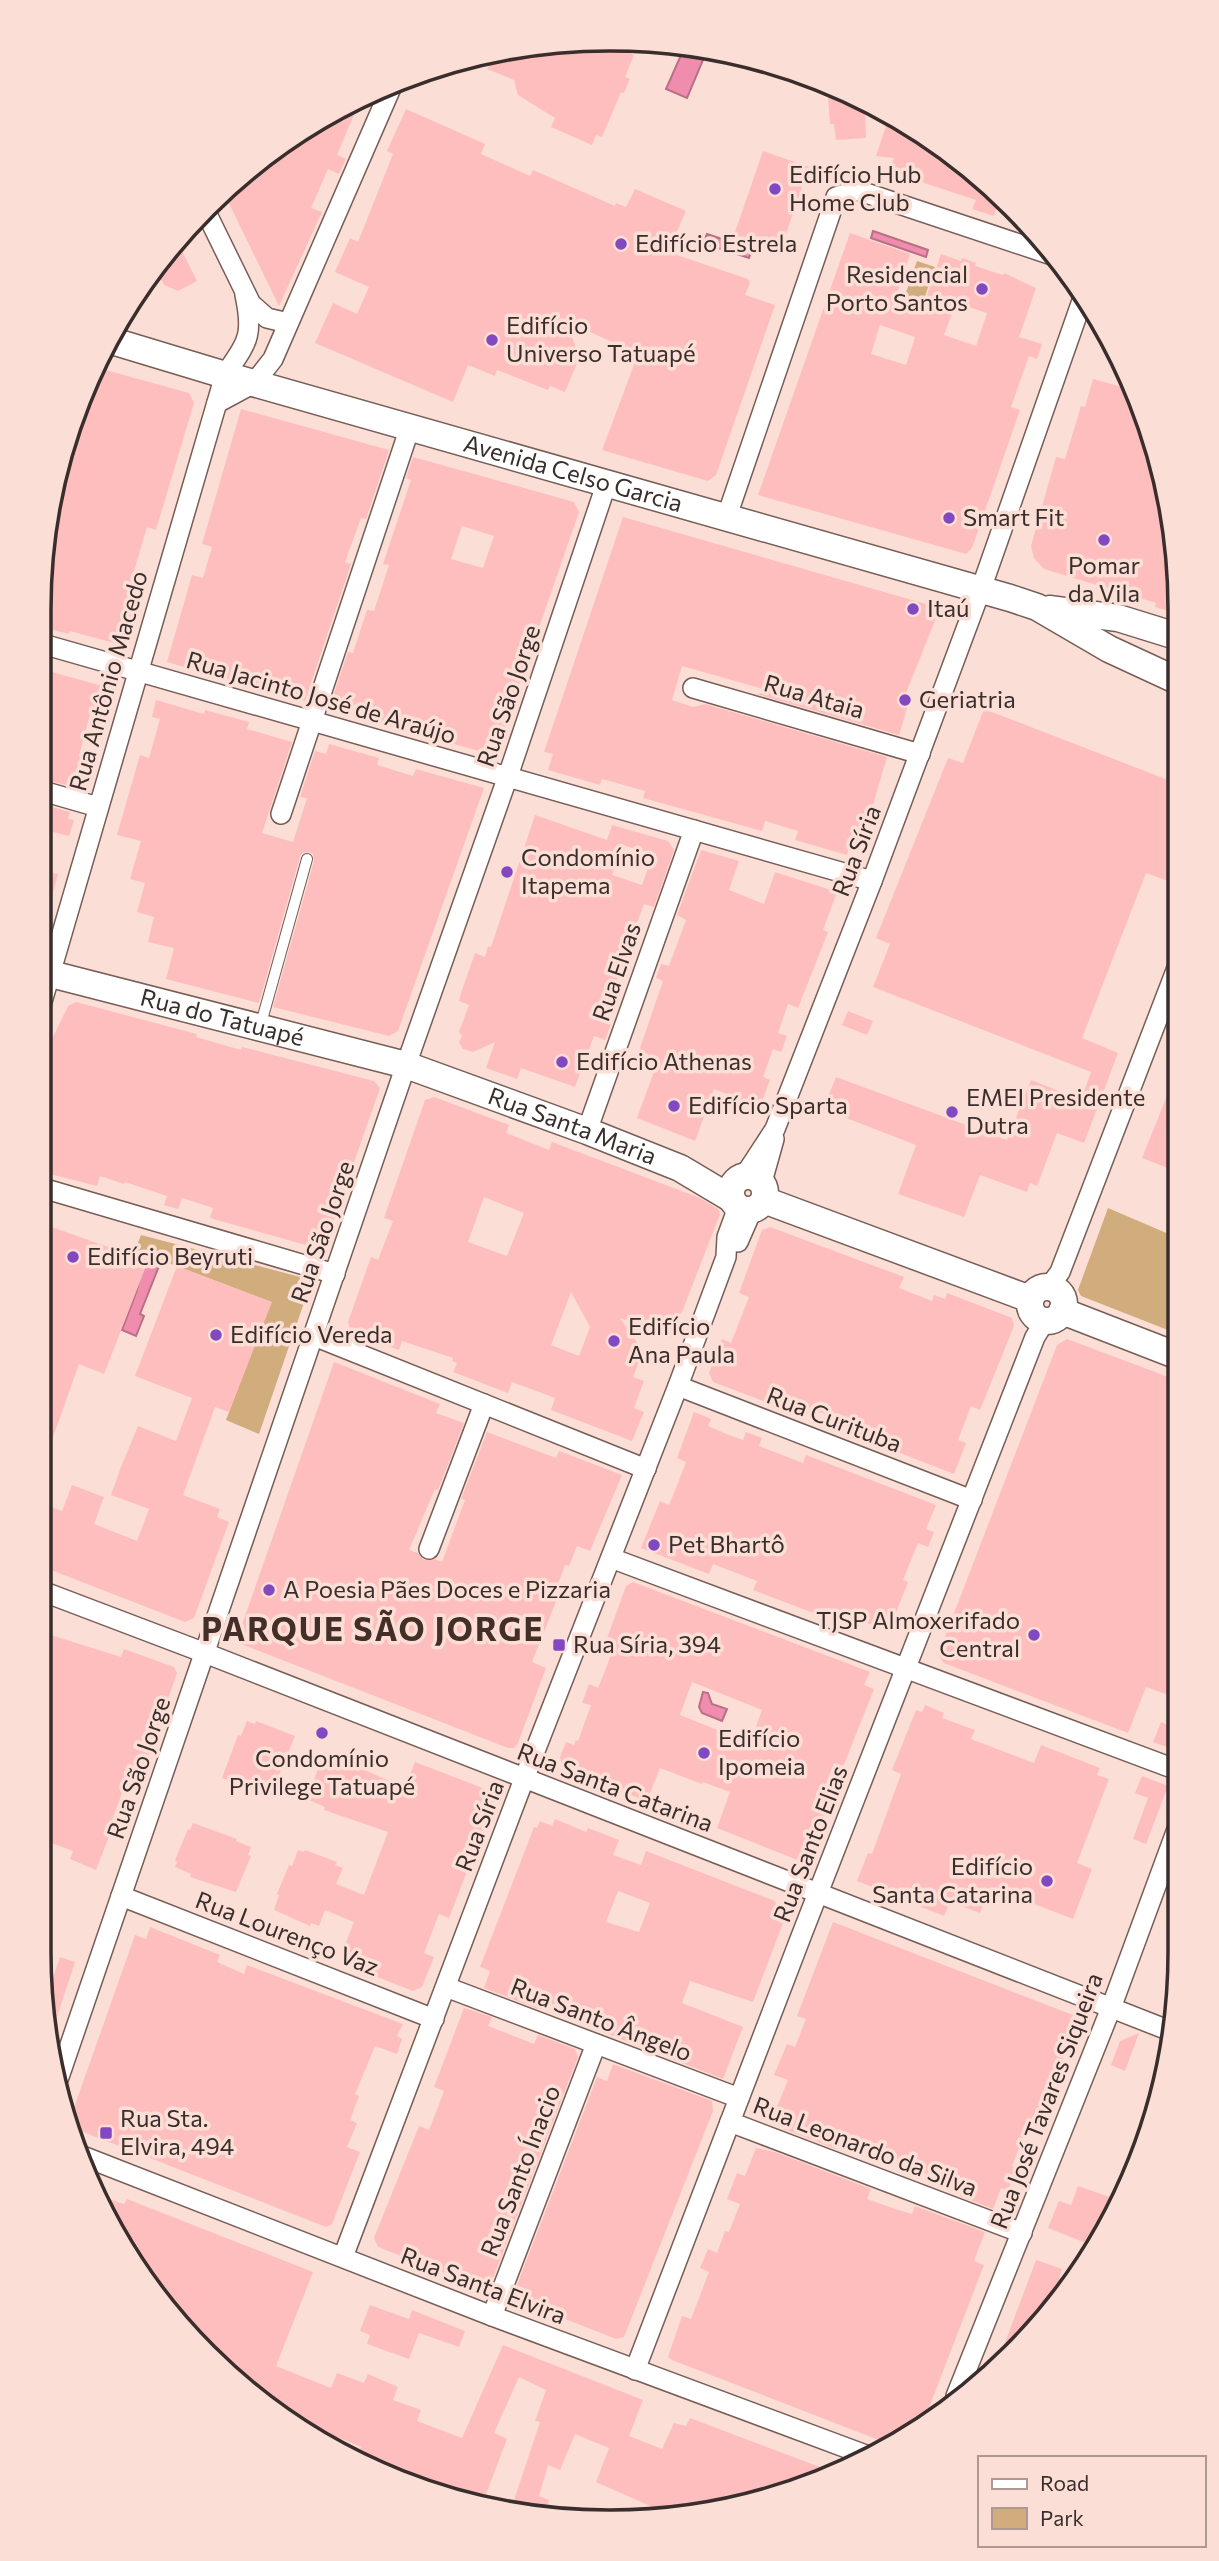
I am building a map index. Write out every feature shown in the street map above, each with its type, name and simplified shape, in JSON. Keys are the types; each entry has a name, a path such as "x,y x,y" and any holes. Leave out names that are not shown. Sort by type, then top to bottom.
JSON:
{"main road":[{"name":"Avenida Celso Garcia","path":"119,343 1037,607 1118,618 1168,634"},
{"name":"Avenida Celso Garcia","path":"1037,607 1109,649 1168,676"},
{"path":"1065,624 1104,631 1168,651"},
{"name":"Rua do Tatuapé","path":"51,974 406,1065"},
{"name":"Rua Santa Maria","path":"406,1065 1168,1352"}],"street":[{"path":"216,403 254,383 273,359 387,97"},
{"path":"727,516 836,197 856,190 1038,250"},
{"path":"209,219 245,295 258,312 278,322 288,323"},
{"name":"Rua Antônio Macedo","path":"51,951 98,807 225,375 250,332 245,295"},
{"name":"Rua Síria","path":"343,2258 524,1779 726,1257 737,1243 749,1195 774,1143 775,1129 920,754 1080,308"},
{"path":"281,814 410,427"},
{"name":"Rua São Jorge","path":"62,2067 607,482"},
{"name":"Rua Jacinto José de Araújo","path":"51,647 872,881"},
{"name":"Rua Ataia","path":"693,688 920,754"},
{"path":"51,794 98,807"},
{"name":"Rua Elvas","path":"587,1131 694,830"},
{"name":"Rua Santo Elias","path":"635,2370 1168,991"},
{"path":"51,1191 335,1273"},
{"path":"314,1336 646,1469"},
{"name":"Rua Curituba","path":"678,1386 972,1500"},
{"path":"429,1549 484,1404"},
{"path":"611,1558 1168,1767"},
{"name":"Rua Santa Catarina","path":"51,1595 1162,2028"},
{"name":"Rua José Tavares Siqueira","path":"960,2387 1111,2008 1168,1854"},
{"name":"Rua Lourenço Vaz","path":"121,1896 435,2019"},
{"name":"Rua Santo Ângelo","path":"446,1987 739,2098"},
{"name":"Rua Santo Ínacio","path":"492,2316 596,2044"},
{"name":"Rua Leonardo da Silva","path":"730,2122 1022,2232"},
{"name":"Rua Santa Elvira","path":"91,2159 492,2316 858,2452"}],"lane":[{"path":"260,1028 307,859"}],"green space":[{"path":"917,261 935,267 923,302 905,295"},
{"path":"1108,1208 1168,1234 1168,1330 1081,1296 1078,1290"},
{"path":"141,1235 304,1278 309,1288 259,1434 226,1420 271,1302 142,1253 113,1309"}],"shaded area":[{"path":"681,56 703,59 687,98 666,89"},
{"path":"873,231 928,250 926,257 871,238"},
{"path":"707,234 752,249 749,258 703,243"},
{"path":"143,1260 159,1266 140,1314 144,1316 136,1336 122,1330 137,1290"},
{"path":"703,1692 708,1693 712,1704 727,1709 722,1721 702,1713 699,1707"}],"building":[{"path":"573,52 631,52 634,55 625,77 630,79 624,93 621,92 602,137 596,135 592,145 551,127 555,118 518,95 514,80 487,69 489,66 486,65"},
{"path":"828,95 865,113 866,138 836,140 834,124 830,124"},
{"path":"406,109 485,144 481,154 530,176 533,170 615,206 616,203 626,207 635,189 686,211 668,252 748,279 750,283 745,295 775,305 716,475 708,481 602,450 638,354 564,320 580,356 565,392 550,386 548,390 497,370 495,376 468,365 453,402 315,343 333,303 357,314 369,287 335,272 350,238 358,242 393,154 387,151"},
{"path":"355,112 337,155 346,159 339,174 328,169 311,208 322,212 279,306 228,201 269,166"},
{"path":"886,125 950,166 978,189 997,207 994,216 972,209 976,200 906,177 890,169 894,158 876,156"},
{"name":"Edifício Hub Home Club","path":"763,151 809,167 780,251 734,235"},
{"path":"850,233 910,254 897,294 924,304 941,254 961,261 962,258 976,263 975,266 1003,275 1004,273 1036,288 1019,337 1042,344 1037,359 1029,356 1011,407 1020,410 972,548 966,554 758,495","holes":["956,303 987,313 976,346 944,335","880,325 915,337 906,365 871,354"]},
{"path":"182,250 197,281 178,291 164,285 160,277"},
{"path":"105,370 189,393 194,403 156,530 147,527 131,581 142,584 129,624 120,622 114,643 70,631 69,634 51,629 56,537 61,500 80,430"},
{"name":"Pomar da Vila","path":"1093,379 1122,387 1126,396 1139,430 1158,500 1167,573 1168,611 1155,607 1156,603 1044,569 1034,558 1031,546 1056,457 1065,459 1081,406 1085,407"},
{"path":"241,409 389,450 366,519 361,518 345,562 351,564 305,701 167,662 192,575 203,578 212,547 202,544"},
{"path":"413,457 574,502 579,512 497,749 486,753 355,716 358,706 332,699 348,652 353,653 367,610 374,611 389,565 383,564 411,480 406,478","holes":["462,526 494,536 483,568 451,559"]},
{"path":"623,517 940,608 906,693 911,695 899,735 757,694 770,691 682,666 672,700 693,707 705,704 887,757 865,832 854,829 847,855 795,840 798,831 765,821 762,831 643,798 645,791 602,779 600,785 548,770 553,754 544,752"},
{"path":"51,672 102,686 100,695 109,698 104,713 91,710 79,756 75,779 80,780 77,788 51,781"},
{"path":"156,700 204,714 205,710 249,722 247,729 292,742 262,833 293,842 307,798 300,797 315,751 326,754 329,744 379,758 377,765 413,776 416,769 484,788 398,1031 389,1036 273,1007 314,861 313,854 308,852 302,853 300,857 259,1003 166,979 174,948 148,942 154,917 137,912 145,883 130,879 141,841 117,835 140,755 149,758 160,719 152,717"},
{"path":"984,709 1168,780 1168,881 1146,873 1082,1038 1118,1053 1084,1143 1057,1133 1037,1186 1030,1183 1027,1192 980,1175 964,1217 898,1194 916,1145 823,1109 836,1077 1007,1140 1031,1080 1081,1100 1091,1072 873,987 890,944 876,938 948,758 963,763"},
{"path":"51,807 70,812 68,819 74,820 69,836 51,831"},
{"path":"535,815 607,840 612,825 668,841 674,850 654,907 644,904 628,947 603,1020 611,1023 605,1040 594,1036 575,1087 521,1068 517,1079 486,1068 495,1042 473,1052 463,1049 459,1042 462,1036 459,1032 469,1005 459,1001 461,993 475,953 485,957 488,946 491,947","holes":["622,845 653,854 642,885 612,875"]},
{"path":"701,850 739,861 729,890 764,904 775,872 837,892 823,930 828,932 798,1008 788,1004 778,1033 787,1036 781,1052 773,1049 763,1077 770,1080 760,1107 714,1089 695,1141 637,1118 659,1058 639,1051 663,981 656,978 661,964 669,966 686,920 677,915"},
{"path":"51,873 58,874 51,899"},
{"path":"76,1002 197,1034 196,1037 241,1050 242,1047 374,1081 380,1088 325,1245 320,1249 210,1218 213,1208 182,1198 178,1209 164,1205 167,1196 125,1182 124,1184 100,1176 97,1186 51,1174 51,1041 68,1006"},
{"path":"848,1011 873,1021 867,1035 842,1025"},
{"path":"1168,1093 1168,1168 1142,1158"},
{"path":"434,1097 509,1125 506,1133 549,1150 552,1142 700,1198 718,1209 720,1214 672,1338 620,1318 643,1351 633,1377 644,1381 634,1408 644,1412 632,1441 551,1410 555,1398 512,1382 508,1393 453,1372 457,1363 452,1361 453,1358 402,1341 399,1350 351,1332 348,1322 371,1257 378,1260 393,1221 384,1218 425,1100","holes":["484,1197 524,1213 507,1256 468,1242","571,1292 590,1327 579,1356 551,1345"]},
{"path":"51,1227 133,1256 135,1250 150,1256 104,1374 79,1364 51,1443"},
{"path":"770,1227 904,1277 899,1288 932,1301 934,1295 945,1299 947,1293 1012,1318 1014,1326 980,1410 971,1406 958,1440 966,1443 954,1474 887,1448 891,1439 809,1408 806,1417 713,1382 709,1373 722,1339 731,1343 749,1297 739,1293 762,1230"},
{"path":"177,1266 272,1302 229,1412 215,1407 183,1495 220,1509 217,1517 229,1522 194,1618 185,1622 51,1570 51,1507 62,1511 72,1485 104,1497 94,1524 137,1541 149,1509 111,1495 121,1467 138,1426 176,1441 192,1398 135,1376"},
{"path":"1067,1339 1168,1377 1168,1695 1146,1687 1128,1733 944,1663 938,1655 1057,1345"},
{"path":"334,1362 440,1404 436,1413 464,1423 438,1490 435,1489 409,1550 418,1553 424,1560 435,1559 442,1562 465,1500 461,1499 487,1432 556,1458 559,1451 622,1475 590,1551 577,1546 569,1566 565,1565 553,1597 557,1599 532,1662 546,1668 514,1748 508,1748 241,1644 237,1639"},
{"path":"694,1412 711,1419 708,1426 729,1435 743,1440 746,1432 762,1438 759,1446 803,1463 806,1455 936,1505 926,1529 934,1532 928,1547 918,1543 903,1580 908,1582 895,1615 889,1612 883,1629 827,1608 824,1617 753,1590 757,1581 713,1564 709,1574 641,1548 660,1501 669,1505 678,1483 686,1462 677,1458"},
{"path":"633,1582 870,1672 864,1685 874,1689 843,1767 834,1763 817,1807 826,1811 808,1857 800,1861 717,1828 730,1792 703,1782 702,1784 660,1768 647,1801 563,1770 560,1757 566,1742 574,1745 576,1740 578,1741 591,1705 582,1703 589,1684 598,1688 614,1647 605,1644 626,1586","holes":["692,1682 762,1710 750,1743 680,1715"]},
{"path":"51,1635 121,1657 124,1649 174,1667 177,1673 142,1774 133,1771 125,1785 112,1820 115,1821 96,1870 70,1859 73,1851 51,1843"},
{"path":"925,1705 944,1713 942,1718 975,1730 971,1739 1034,1763 1041,1745 1100,1768 1097,1775 1109,1779 1077,1863 1092,1869 1073,1919 990,1887 980,1913 950,1902 944,1916 857,1881 868,1853 872,1854 901,1774 892,1770 916,1710 922,1712"},
{"path":"247,1721 255,1724 256,1721 295,1736 276,1782 273,1781 266,1797 228,1784 230,1781 222,1778 238,1735 241,1736"},
{"path":"1161,1722 1168,1725 1168,1748 1153,1742"},
{"path":"324,1752 405,1788 415,1762 493,1792 495,1799 449,1918 439,1914 424,1953 434,1957 422,1987 413,1991 349,1966 352,1959 341,1955 354,1922 325,1910 319,1926 311,1923 310,1926 274,1910 279,1895 277,1894 298,1850 337,1862 335,1865 343,1868 336,1884 364,1895 388,1832 324,1810 325,1807 309,1800"},
{"path":"1142,1776 1168,1786 1146,1844 1133,1839 1148,1798 1135,1793"},
{"path":"555,1819 586,1832 588,1828 619,1840 613,1855 641,1865 646,1851 775,1901 777,1907 772,1919 783,1923 753,2002 690,1981 682,2003 743,2027 723,2079 575,2021 577,2014 542,2000 538,2009 484,1988 490,1971 480,1967 534,1827 537,1828 540,1821 552,1826","holes":["618,1891 650,1903 639,1932 606,1922"]},
{"path":"193,1823 251,1847 248,1855 251,1856 236,1892 190,1877 191,1874 175,1867 175,1860"},
{"path":"833,1922 1078,2017 1037,2126 1029,2123 1012,2166 1017,2168 1008,2191 1001,2188 993,2209 960,2196 962,2190 957,2187 850,2144 849,2147 839,2143 836,2149 784,2129 788,2117 775,2112 788,2080 774,2075 787,2044 795,2047 806,2019 797,2016"},
{"path":"150,1927 220,1955 217,1962 244,1974 247,1965 403,2024 397,2036 402,2039 397,2054 375,2046 355,2094 359,2096 350,2120 357,2123 347,2147 360,2152 332,2224 326,2227 80,2131 74,2109 135,1935 146,1939"},
{"path":"60,1957 75,1962 56,2021 52,1988"},
{"path":"464,2008 492,2017 488,2026 534,2044 538,2035 575,2049 578,2057 491,2283 481,2287 378,2247 374,2238 419,2126 429,2130 438,2107 444,2091 434,2087"},
{"path":"1139,2033 1125,2071 1111,2065 1120,2041"},
{"path":"613,2064 712,2101 713,2111 624,2337 616,2339 512,2298 597,2077 607,2081"},
{"path":"756,2148 775,2152 871,2189 867,2199 912,2214 915,2206 985,2232 974,2261 984,2265 928,2410 880,2440 668,2357 682,2316 691,2319 709,2272 700,2268 708,2249 717,2253 725,2231 729,2232 740,2204 727,2199 737,2173 745,2176"},
{"path":"1078,2186 1112,2198 1086,2243 1048,2228 1059,2201 1071,2205"},
{"path":"108,2199 124,2204 127,2199 313,2272 276,2366 331,2388 337,2373 364,2383 368,2374 398,2387 393,2400 421,2410 417,2421 462,2438 503,2345 643,2400 629,2436 662,2449 674,2423 686,2426 690,2418 823,2468 789,2481 719,2500 655,2508 596,2482 609,2448 575,2434 560,2470 548,2465 539,2496 549,2500 547,2506 513,2502 540,2422 535,2421 546,2390 519,2377 494,2433 507,2439 485,2496 430,2481 396,2468 359,2452 361,2447 326,2433 299,2416 269,2395 214,2347 166,2292"},
{"path":"1036,2260 1062,2269 1059,2278 1062,2279 1053,2292 1002,2349"},
{"path":"370,2305 409,2319 412,2310 465,2331 459,2347 419,2333 409,2359 367,2344 370,2335 360,2331"}],"place":[{"name":"Edifício Hub Home Club","path":"775,189"},
{"name":"Edifício Estrela","path":"621,244"},
{"name":"Residencial Porto Santos","path":"982,289"},
{"name":"Edifício Universo Tatuapé","path":"492,340"},
{"name":"Smart Fit","path":"949,518"},
{"name":"Pomar da Vila","path":"1104,540"},
{"name":"Itaú","path":"913,609"},
{"name":"Geriatria","path":"905,700"},
{"name":"Condomínio Itapema","path":"507,872"},
{"name":"Edifício Athenas","path":"562,1062"},
{"name":"Edifício Sparta","path":"674,1106"},
{"name":"EMEI Presidente Dutra","path":"952,1112"},
{"name":"Edifício Beyruti","path":"73,1257"},
{"name":"Edifício Vereda","path":"216,1335"},
{"name":"Edifício Ana Paula","path":"614,1341"},
{"name":"Pet Bhartô","path":"654,1545"},
{"name":"A Poesia Pães Doces e Pizzaria","path":"269,1590"},
{"name":"TJSP Almoxerifado Central","path":"1034,1635"},
{"name":"Rua Síria, 394","path":"559,1645"},
{"name":"Condomínio Privilege Tatuapé","path":"322,1733"},
{"name":"Edifício Ipomeia","path":"704,1753"},
{"name":"Edifício Santa Catarina","path":"1047,1881"},
{"name":"Rua Sta. Elvira, 494","path":"106,2133"}],"district":[{"name":"PARQUE SÃO JORGE","path":"373,1630"}]}
